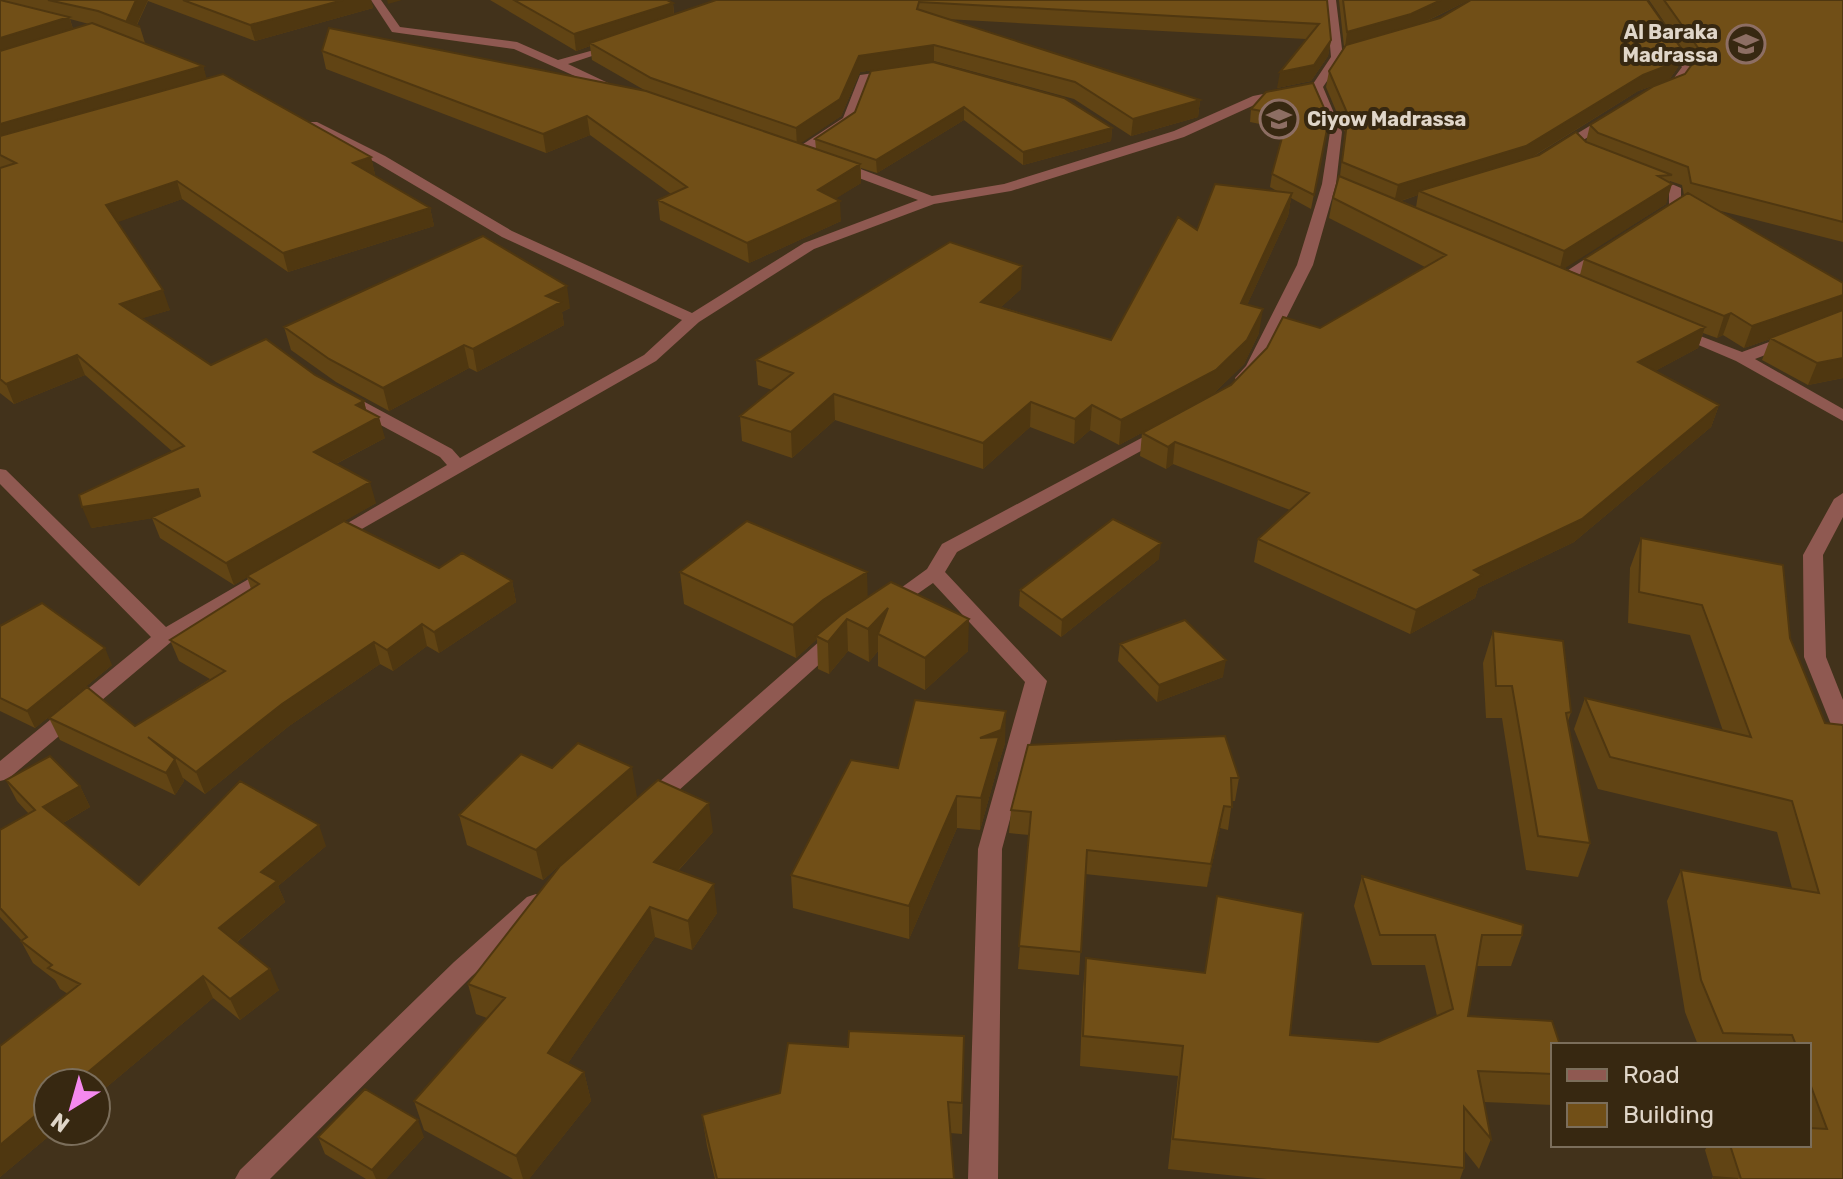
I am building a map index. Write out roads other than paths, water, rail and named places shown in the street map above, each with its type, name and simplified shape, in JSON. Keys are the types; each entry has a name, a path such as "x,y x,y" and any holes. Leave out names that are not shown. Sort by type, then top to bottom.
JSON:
{"street":[{"path":"376,0 396,30 506,44 632,95"},
{"path":"319,546 650,358 693,319 809,246 931,200 1006,188 1179,134 1257,99 1317,87 1337,57 1331,0"},
{"path":"1641,0 1688,67 1675,85 1654,93"},
{"path":"557,64 628,40"},
{"path":"1337,57 1351,54"},
{"path":"799,153 849,120 864,78 905,72"},
{"path":"1231,390 1253,368 1305,265 1335,187 1336,132 1317,87"},
{"path":"1539,162 1620,112"},
{"path":"297,117 380,159 507,234 693,319"},
{"path":"1122,138 1135,147"},
{"path":"1572,141 1587,156"},
{"path":"780,147 931,200"},
{"path":"1634,172 1676,191 1676,208 1651,223"},
{"path":"1561,281 1614,245"},
{"path":"1742,358 1843,320"},
{"path":"1657,324 1742,358 1843,416"},
{"path":"328,389 446,453 458,466"},
{"path":"636,815 833,640 935,573 949,548 1180,423"},
{"path":"0,474 164,637"},
{"path":"1843,499 1813,555 1815,657 1843,727"},
{"path":"0,773 164,637 293,561"},
{"path":"935,573 1036,681 990,849 983,1179"},
{"path":"250,1179 463,969 555,887"}],"place":[{"name":"Al Baraka Madrassa","path":"1746,44"},
{"name":"Ciyow Madrassa","path":"1279,119"}]}
